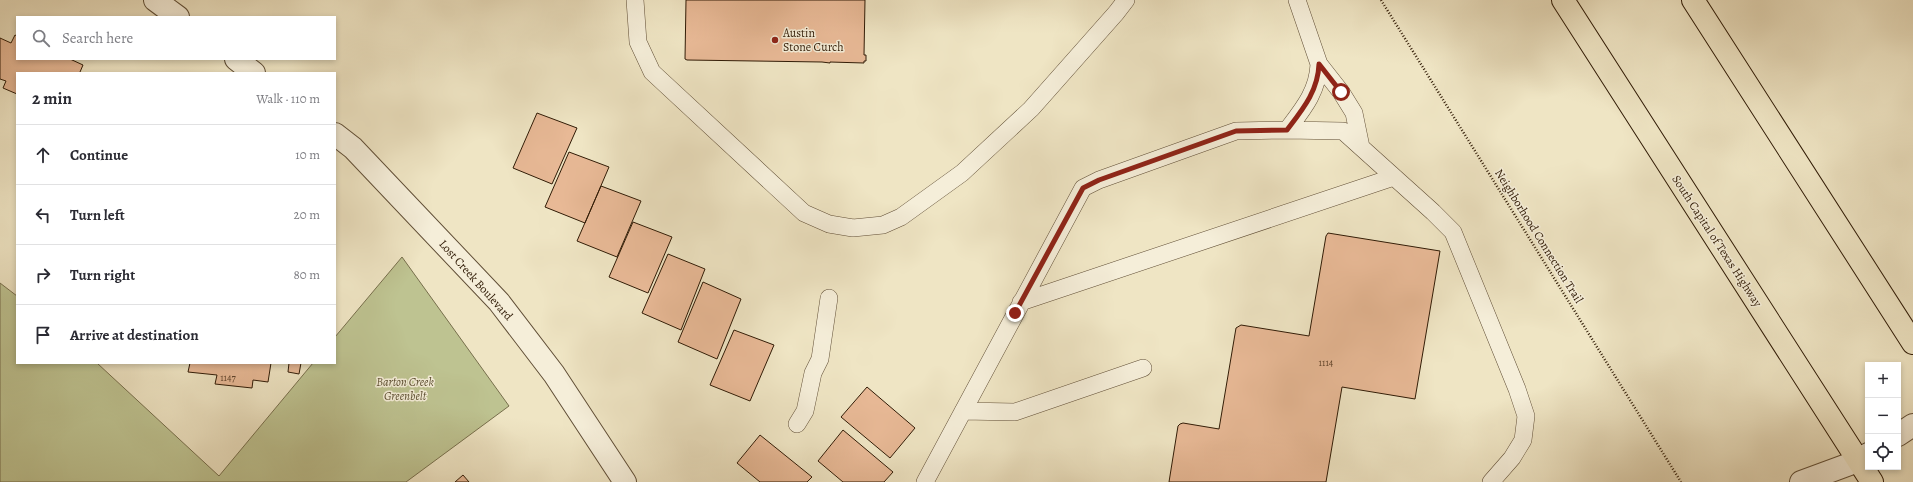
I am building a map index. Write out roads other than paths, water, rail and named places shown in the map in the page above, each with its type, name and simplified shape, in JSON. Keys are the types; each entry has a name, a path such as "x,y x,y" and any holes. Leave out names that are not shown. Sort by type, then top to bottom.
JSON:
{"highway":[{"name":"South Capital of Texas Highway","path":"1563,0 1863,458 1872,482"},
{"path":"1693,0 1913,343"}],"street":[{"path":"155,0 177,16"},
{"path":"237,60 253,72"},
{"name":"Lost Creek Boulevard","path":"336,135 354,148 499,302 554,374 625,482"},
{"path":"1900,434 1913,425"},
{"path":"1801,482 1863,458"},
{"path":"1839,482 1863,458"}],"lane":[{"path":"635,0 638,42 652,72 804,213 829,224 853,228 883,225 901,216 962,173 1031,109 1116,14 1126,0"},
{"path":"1287,130 1312,95 1319,75 1319,64 1297,0"},
{"path":"1319,64 1341,92 1354,113 1361,147"},
{"path":"925,482 1083,188 1099,180 1236,131 1287,130 1343,131 1433,212 1453,232 1517,389 1526,416 1523,440 1512,458 1491,482"},
{"path":"1021,302 1394,177"},
{"path":"796,424 805,411 814,373 820,359 829,298"},
{"path":"963,411 1015,412 1143,368"}],"place":[{"name":"Austin Stone Curch","path":"775,40"}],"park label":[{"name":"Barton Creek Greenbelt","path":"405,389"}]}
